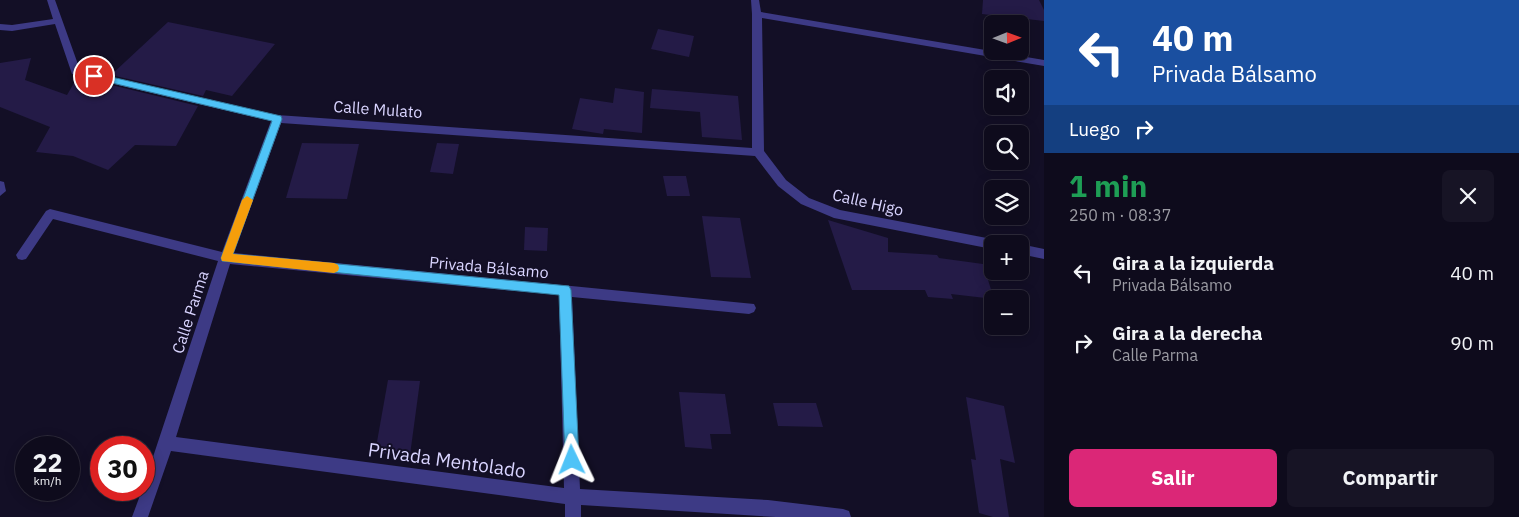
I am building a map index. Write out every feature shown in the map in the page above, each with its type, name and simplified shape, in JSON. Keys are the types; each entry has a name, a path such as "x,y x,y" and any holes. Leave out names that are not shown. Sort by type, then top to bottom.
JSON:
{"street":[{"name":"Calle Mulato","path":"51,0 76,72 277,119 758,152"},
{"path":"755,0 757,14 758,152"},
{"path":"757,14 1044,63"},
{"path":"0,27 12,28 58,21"},
{"name":"Calle Parma","path":"140,517 226,258 277,119"},
{"name":"Calle Higo","path":"758,152 782,183 805,201 838,215 984,242"},
{"name":"Privada Bálsamo","path":"22,254 50,214 226,258 749,308"},
{"path":"1029,251 1044,254"},
{"path":"565,290 573,517"},
{"name":"Privada Mentolado","path":"166,443 573,497 768,508 843,517"}],"building":[{"path":"983,0 1039,0 1044,10 1044,21 1029,19 1029,15 982,14"},
{"path":"168,22 275,44 232,96 206,90 203,96 111,75"},
{"path":"658,29 694,36 689,57 651,49"},
{"path":"31,58 25,80 67,95 74,83 99,82 198,106 176,146 135,145 108,170 73,156 36,152 50,127 0,107 0,63"},
{"path":"615,88 644,92 642,133 604,129 603,134 572,129 580,98 613,103"},
{"path":"652,89 738,96 742,140 702,137 700,112 650,108"},
{"path":"302,143 359,144 347,199 286,198"},
{"path":"437,143 459,144 453,174 430,172"},
{"path":"663,176 686,176 690,196 667,196"},
{"path":"702,216 740,218 751,278 711,277"},
{"path":"828,220 888,238 888,252 937,255 939,258 983,264 984,280 988,280 991,290 984,290 984,298 951,294 953,299 928,297 925,290 852,290"},
{"path":"525,227 548,228 547,251 524,250"},
{"path":"388,380 420,381 410,455 375,453"},
{"path":"679,392 725,394 731,434 710,434 712,449 685,447"},
{"path":"966,397 1004,406 1015,463 1000,459 1009,517 993,517 979,513 971,459 976,460"},
{"path":"773,403 816,403 823,427 778,426"}],"slow traffic":[{"path":"247,200 226,258 334,268"}],"route":[{"path":"94,76 277,119 226,258 565,290 572,460"}]}
